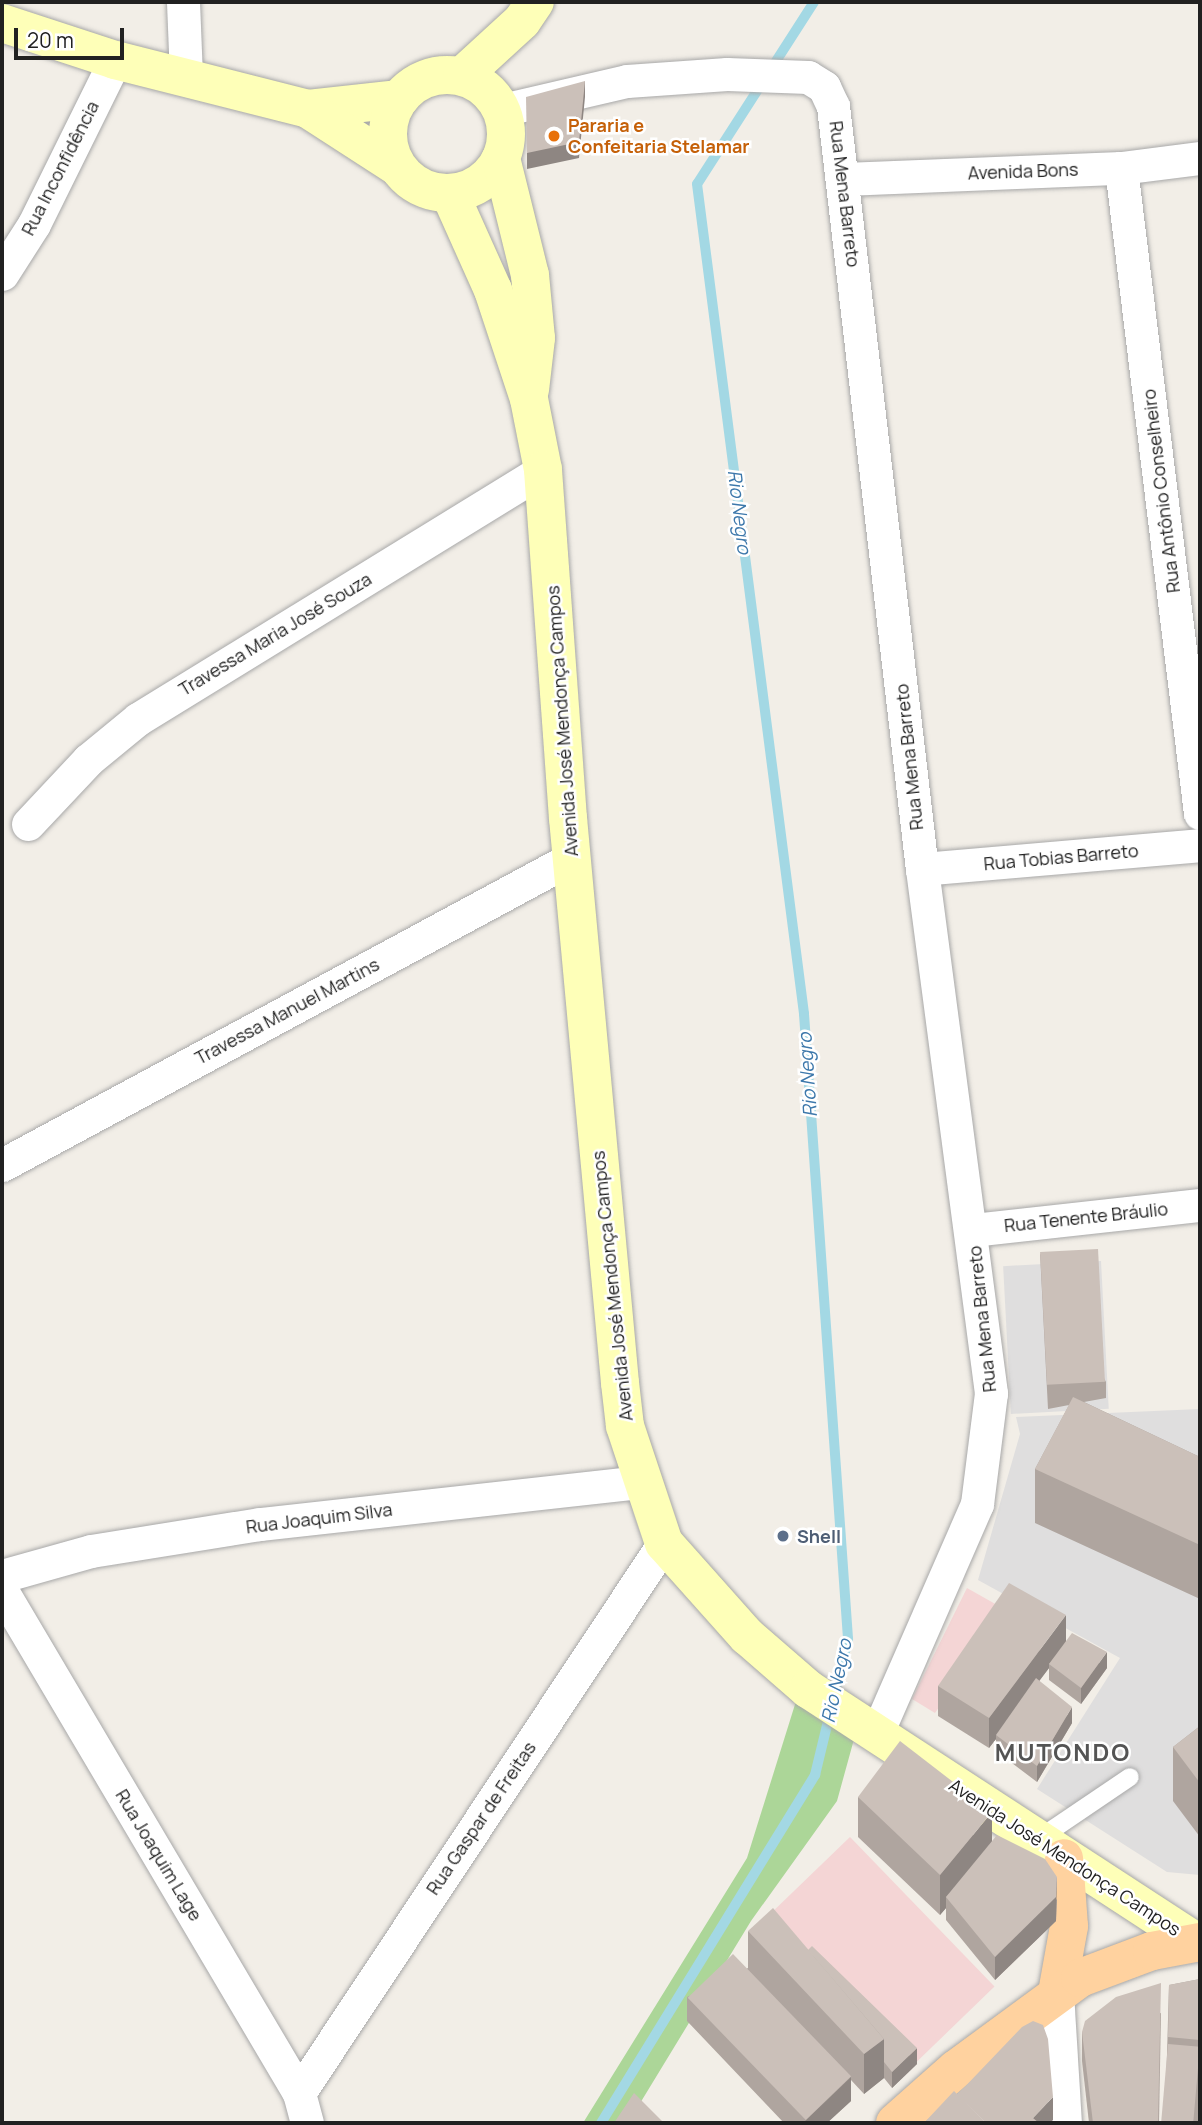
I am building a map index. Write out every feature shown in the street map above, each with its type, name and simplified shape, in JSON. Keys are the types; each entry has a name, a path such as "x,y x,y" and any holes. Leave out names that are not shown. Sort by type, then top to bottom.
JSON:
{"main road":[{"path":"462,76 528,11"},
{"path":"2,23 115,60 308,109 396,166 419,187 450,194 471,189 489,177 502,158 506,143 499,105 528,11"},
{"path":"396,166 388,144 389,120 399,99 416,83 439,75 462,76 499,105"},
{"path":"308,109 399,99"},
{"name":"Avenida José Mendonça Campos","path":"502,158 530,275 536,338 529,398"},
{"name":"Avenida José Mendonça Campos","path":"450,194 494,290 529,398 543,470 572,858 620,1383 625,1426 641,1482 664,1543 747,1636 808,1689 1050,1849 1198,1942"},
{"path":"1050,1849 1069,1926 1057,1993"},
{"path":"895,2123 956,2069 1057,1993 1117,1963 1198,1942"}],"street":[{"path":"183,2 186,78"},
{"name":"Rua Inconfidência","path":"2,274 34,223 115,60"},
{"name":"Rua Mena Barreto","path":"499,105 627,81 789,73 808,77 824,87 833,106 844,178 922,869 972,1230 991,1393 976,1504 868,1729"},
{"name":"Avenida Bons","path":"844,178 1121,168 1200,158"},
{"name":"Rua Antônio Conselheiro","path":"1121,168 1200,813"},
{"name":"Travessa Maria José Souza","path":"28,824 88,760 138,719 543,470"},
{"name":"Rua Tobias Barreto","path":"922,869 1200,845"},
{"name":"Travessa Manuel Martins","path":"2,1165 572,858"},
{"name":"Rua Tenente Bráulio","path":"972,1230 1200,1205"},
{"name":"Rua Joaquim Silva","path":"2,1576 91,1551 260,1524 641,1482"},
{"name":"Rua Gaspar de Freitas","path":"303,2108 664,1543"},
{"name":"Rua Joaquim Lage","path":"2,1591 303,2108"},
{"path":"1057,1993 1065,2123"}],"lane":[{"path":"1050,1849 1129,1777"}],"shaded area":[{"path":"1101,1261 1109,1409 1011,1414 1003,1266"},
{"path":"1200,1409 1200,1875 1167,1872 1037,1789 1120,1658 978,1580 1020,1434 1016,1417"},
{"path":"967,1588 1006,1610 935,1713 912,1699"},
{"path":"850,1837 994,1987 911,2067 767,1918"}],"green space":[{"path":"797,1698 856,1732 837,1801 751,1921 628,2123 583,2123 747,1858"}],"building":[{"name":"Pararia e Confeitaria Stelamar","path":"585,81 579,142 527,153 526,97"},
{"path":"1098,1249 1105,1382 1047,1385 1040,1252"},
{"path":"1073,1397 1200,1457 1200,1545 1035,1469"},
{"path":"1009,1583 1066,1615 989,1718 938,1686"},
{"path":"1072,1633 1107,1652 1081,1688 1049,1664"},
{"path":"1036,1678 1072,1707 1037,1766 996,1735"},
{"path":"1200,1726 1200,1783 1173,1747"},
{"path":"900,1741 992,1812 940,1875 858,1797"},
{"path":"997,1835 1045,1859 1057,1877 1056,1897 995,1957 946,1897"},
{"path":"773,1908 884,2039 864,2054 748,1931"},
{"path":"812,1946 917,2048 892,2072 884,2062 884,2039 808,1950"},
{"path":"733,1954 851,2076 806,2120 688,1998"},
{"path":"1200,1979 1200,2040 1168,2037 1169,1985"},
{"path":"1161,1983 1158,2123 1093,2123 1082,2032 1085,2021 1116,1997"},
{"path":"1033,2021 1043,2025 1048,2039 1053,2097 1033,2118 1039,2123 986,2123 957,2095 1022,2027"},
{"path":"1168,2044 1200,2047 1193,2123 1161,2123"},
{"path":"954,2091 986,2123 924,2123"},
{"path":"634,2093 664,2123 614,2123"}],"waterway":[{"name":"Rio Negro","path":"814,2 697,184 804,1014 848,1639 834,1697"},
{"name":"Rio Negro","path":"601,2123 815,1775 830,1713"}],"place":[{"name":"Pararia e Confeitaria Stelamar","path":"554,136"},
{"name":"Shell","path":"783,1536"}],"district":[{"name":"MUTONDO","path":"1063,1752"}]}
